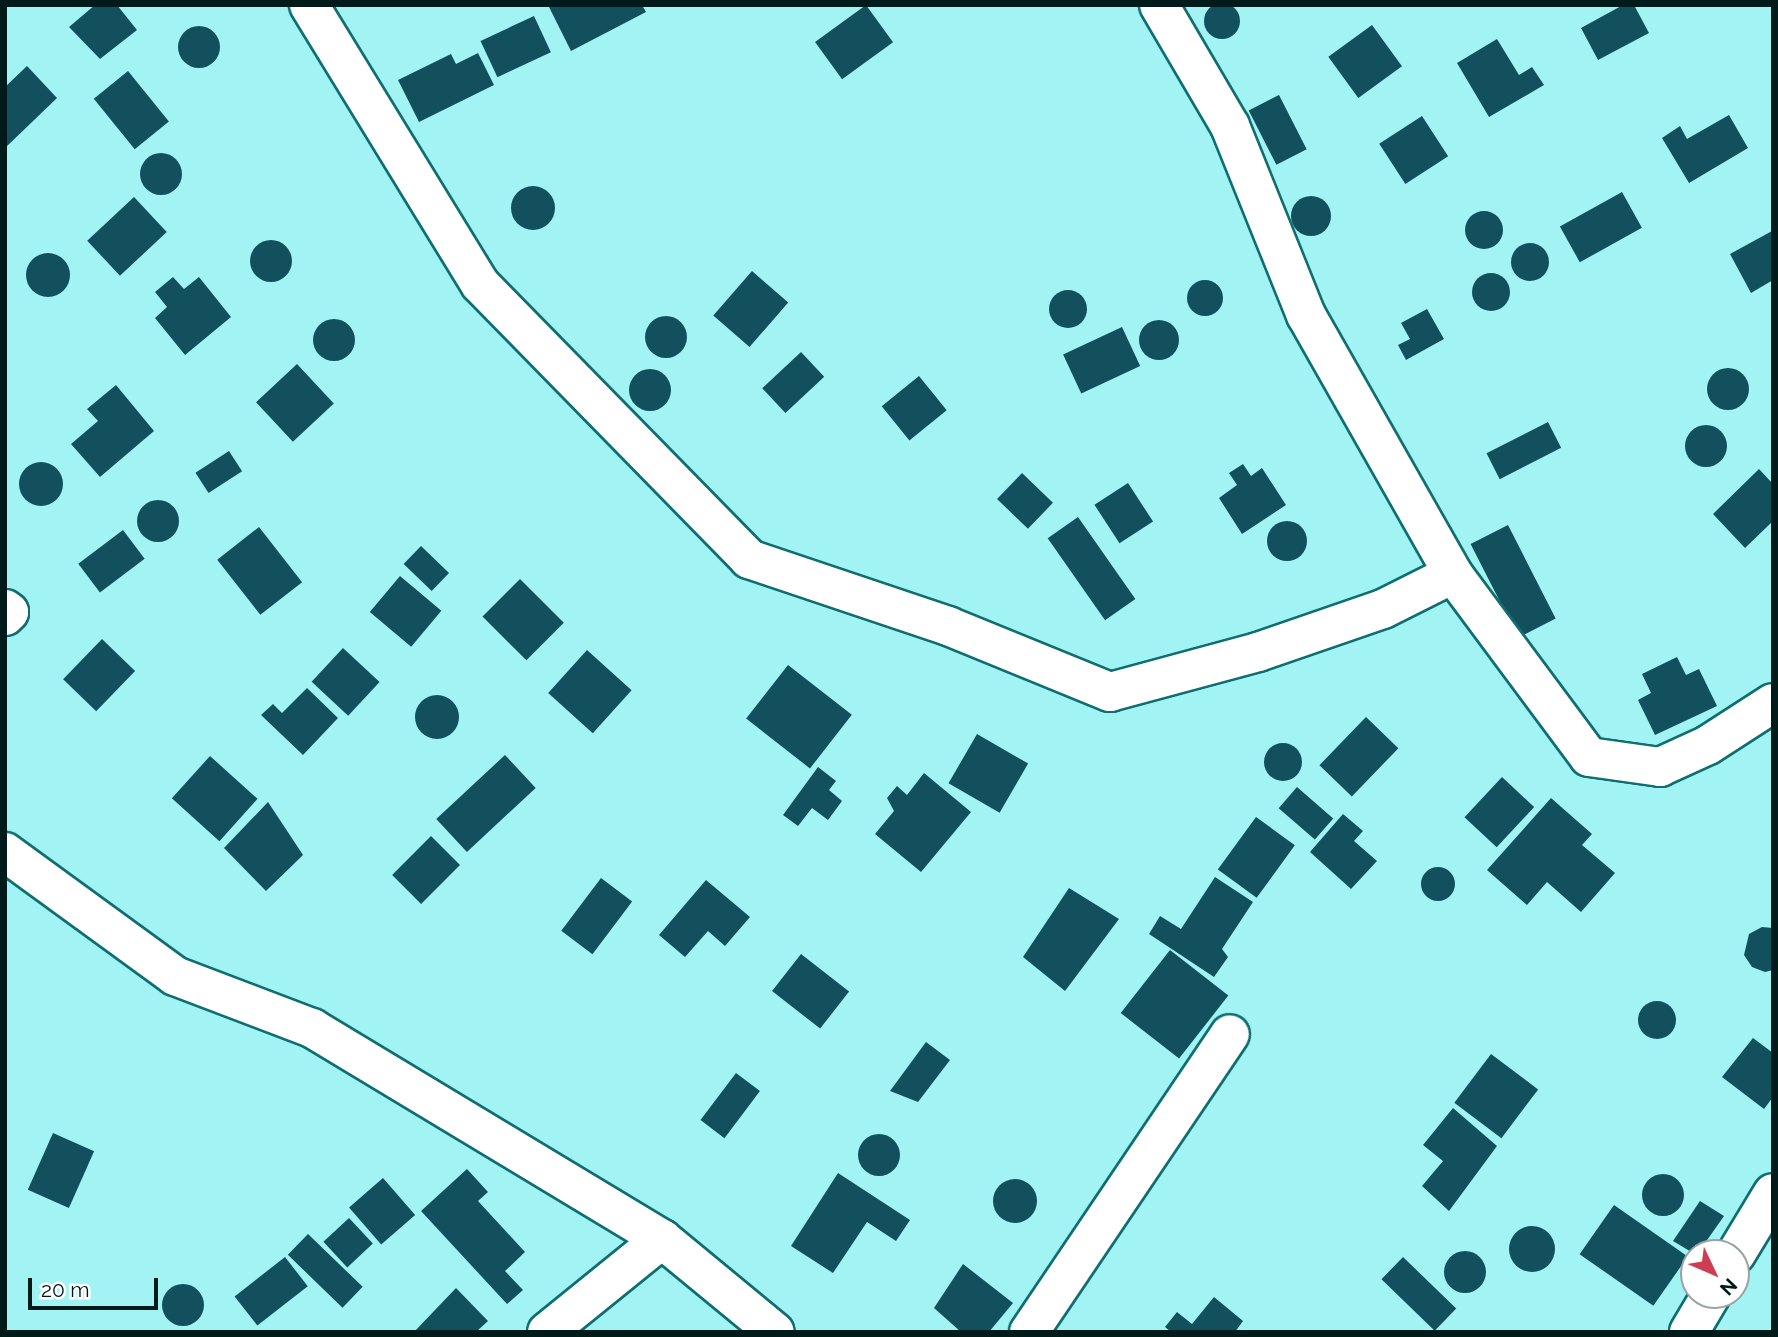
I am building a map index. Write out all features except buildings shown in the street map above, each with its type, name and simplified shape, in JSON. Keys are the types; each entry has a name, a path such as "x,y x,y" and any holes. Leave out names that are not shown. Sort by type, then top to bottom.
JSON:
{"street":[{"path":"309,5 481,284 749,559 948,626 1110,692 1258,652 1383,609 1453,574"},
{"path":"1159,5 1230,126 1306,315 1453,574 1589,757 1660,767 1708,745 1773,703"},
{"path":"5,609 9,612 5,617"},
{"path":"5,852 175,976 312,1028 662,1239 775,1332"},
{"path":"1029,1332 1230,1034"},
{"path":"1745,1239 1773,1193"},
{"path":"547,1332 662,1239"},
{"path":"1689,1332 1703,1309"}]}
